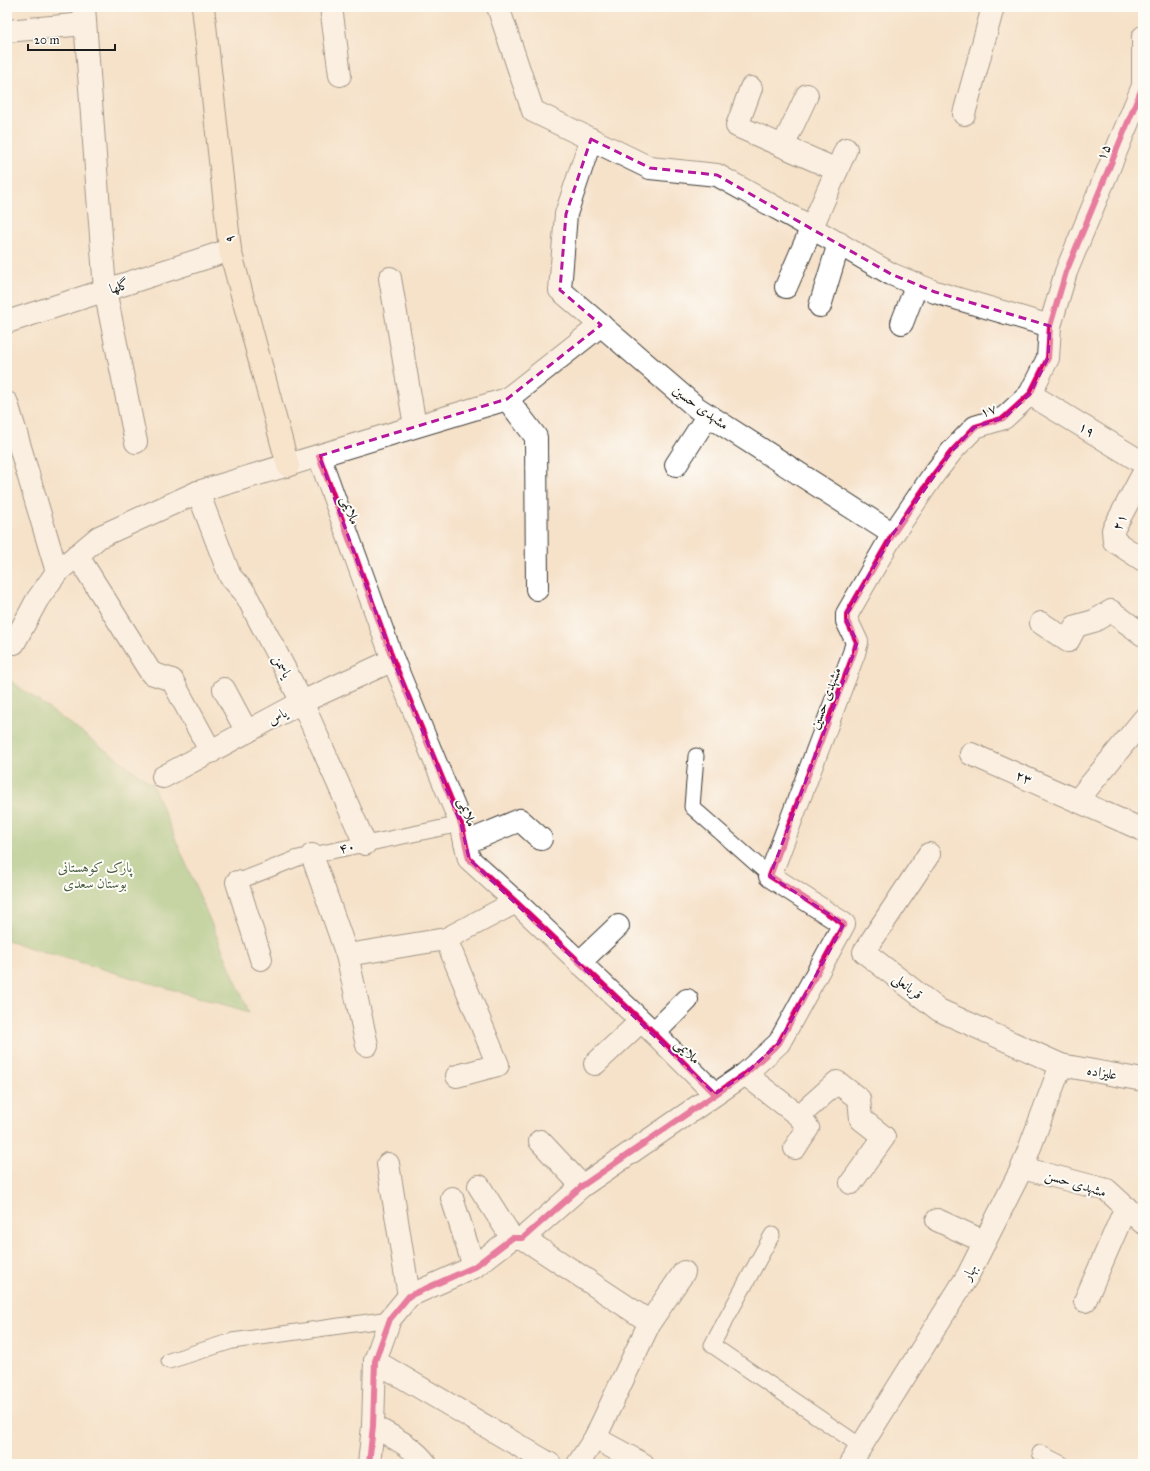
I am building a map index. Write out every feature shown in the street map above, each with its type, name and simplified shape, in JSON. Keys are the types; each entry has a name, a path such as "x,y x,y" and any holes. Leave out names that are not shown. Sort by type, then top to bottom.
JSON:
{"street":[{"name":"۹","path":"203,7 230,250 288,466"},
{"path":"331,7 340,75"},
{"path":"498,7 533,111 650,168 717,175 839,243 891,274 935,292 1050,326"},
{"path":"964,114 993,7"},
{"path":"7,31 85,16 105,290 136,442"},
{"name":"۱۵","path":"1066,272 1143,86 1143,37"},
{"path":"751,88 737,126 836,170"},
{"path":"783,146 807,95"},
{"name":"مشهدی حسین","path":"590,139 566,214 560,290 697,408 893,534 847,614 847,622 857,642 854,653 770,876"},
{"path":"786,287 846,149"},
{"path":"820,306 839,243"},
{"name":"گلها","path":"7,322 230,250"},
{"name":"۱۷","path":"893,534 952,451 975,427 1004,418 1030,394 1048,358 1050,326 1066,272"},
{"path":"390,278 415,426"},
{"path":"902,324 917,284"},
{"path":"14,644 37,600 57,572 99,538 198,492 507,399 602,326"},
{"name":"۱۹","path":"1030,394 1143,463"},
{"path":"507,399 536,437 537,589"},
{"path":"7,403 57,572"},
{"path":"676,465 708,415"},
{"name":"ملایمی","path":"319,456 393,660 463,834 469,859 647,1027 715,1094"},
{"name":"۲۱","path":"1143,474 1113,530 1114,541 1143,560"},
{"name":"یاسمن","path":"198,492 230,576 245,593 302,702 365,844"},
{"path":"77,555 151,673 172,680 211,752"},
{"path":"1041,623 1068,641 1076,626 1094,621 1111,610 1143,635"},
{"name":"یاس","path":"163,777 302,702 393,660"},
{"path":"224,689 247,732"},
{"path":"1077,801 1143,720"},
{"name":"۲۳","path":"970,754 1143,830"},
{"path":"463,834 520,820 541,839"},
{"name":"قربانعلی","path":"929,854 864,952 939,1010 1061,1065"},
{"path":"312,855 347,954 367,1045"},
{"path":"369,1464 373,1426 375,1361 390,1319 409,1296 474,1267 518,1238 582,1186 745,1074 779,1043 844,924 770,876"},
{"path":"237,882 261,959"},
{"path":"347,954 446,939 516,902"},
{"path":"579,963 618,926"},
{"path":"446,939 498,1065 457,1076"},
{"path":"595,1064 687,1000"},
{"name":"علیزاده","path":"1061,1065 1143,1080"},
{"name":"بهار","path":"856,1456 968,1275 1022,1168 1061,1065"},
{"path":"745,1074 799,1116 808,1128 795,1148"},
{"path":"799,1116 837,1082 859,1099 861,1119 884,1137 851,1183"},
{"path":"540,1141 582,1186"},
{"path":"388,1164 409,1296"},
{"name":"مشهدی حسن","path":"1022,1168 1107,1190 1143,1223"},
{"path":"479,1186 518,1238 650,1322"},
{"path":"452,1198 474,1267"},
{"path":"1085,1301 1126,1207"},
{"path":"937,1220 985,1242"},
{"path":"578,1464 595,1438 650,1322 684,1272"},
{"path":"375,1361 550,1464"},
{"path":"373,1426 390,1435 420,1455 426,1464"},
{"path":"595,1438 643,1464"}],"lane":[{"path":"696,756 692,807 770,876"},
{"name":"۴۰","path":"237,882 298,858 312,855 365,844 463,834"},
{"path":"772,1235 712,1345 856,1456"},
{"path":"169,1361 232,1342 390,1319"},
{"path":"1040,1453 1062,1464"}],"highlighted area":[{"path":"591,139 650,168 717,175 891,274 935,292 1050,326 1048,358 1030,394 1004,418 975,427 952,451 893,534 847,614 847,621 857,642 854,653 770,876 844,924 779,1043 745,1074 715,1094 469,859 461,824 393,660 319,456 507,399 601,325 560,290 566,214"}],"green space":[{"name":"پارک کوهستانی بوستان سعدی","path":"7,678 152,784 249,1012 7,941"}],"cycle path":[{"path":"369,1464 373,1426 375,1361 390,1319 409,1296 474,1267 512,1238 523,1238 582,1186 745,1074 779,1043 844,924 770,876 854,653 857,642 847,621 847,614 893,534 934,474 952,451 975,427 1004,418 1030,394 1048,358 1050,326 1066,272 1143,86 1143,37"},
{"path":"319,456 393,660 461,824 469,859 654,1033 715,1094"}]}
